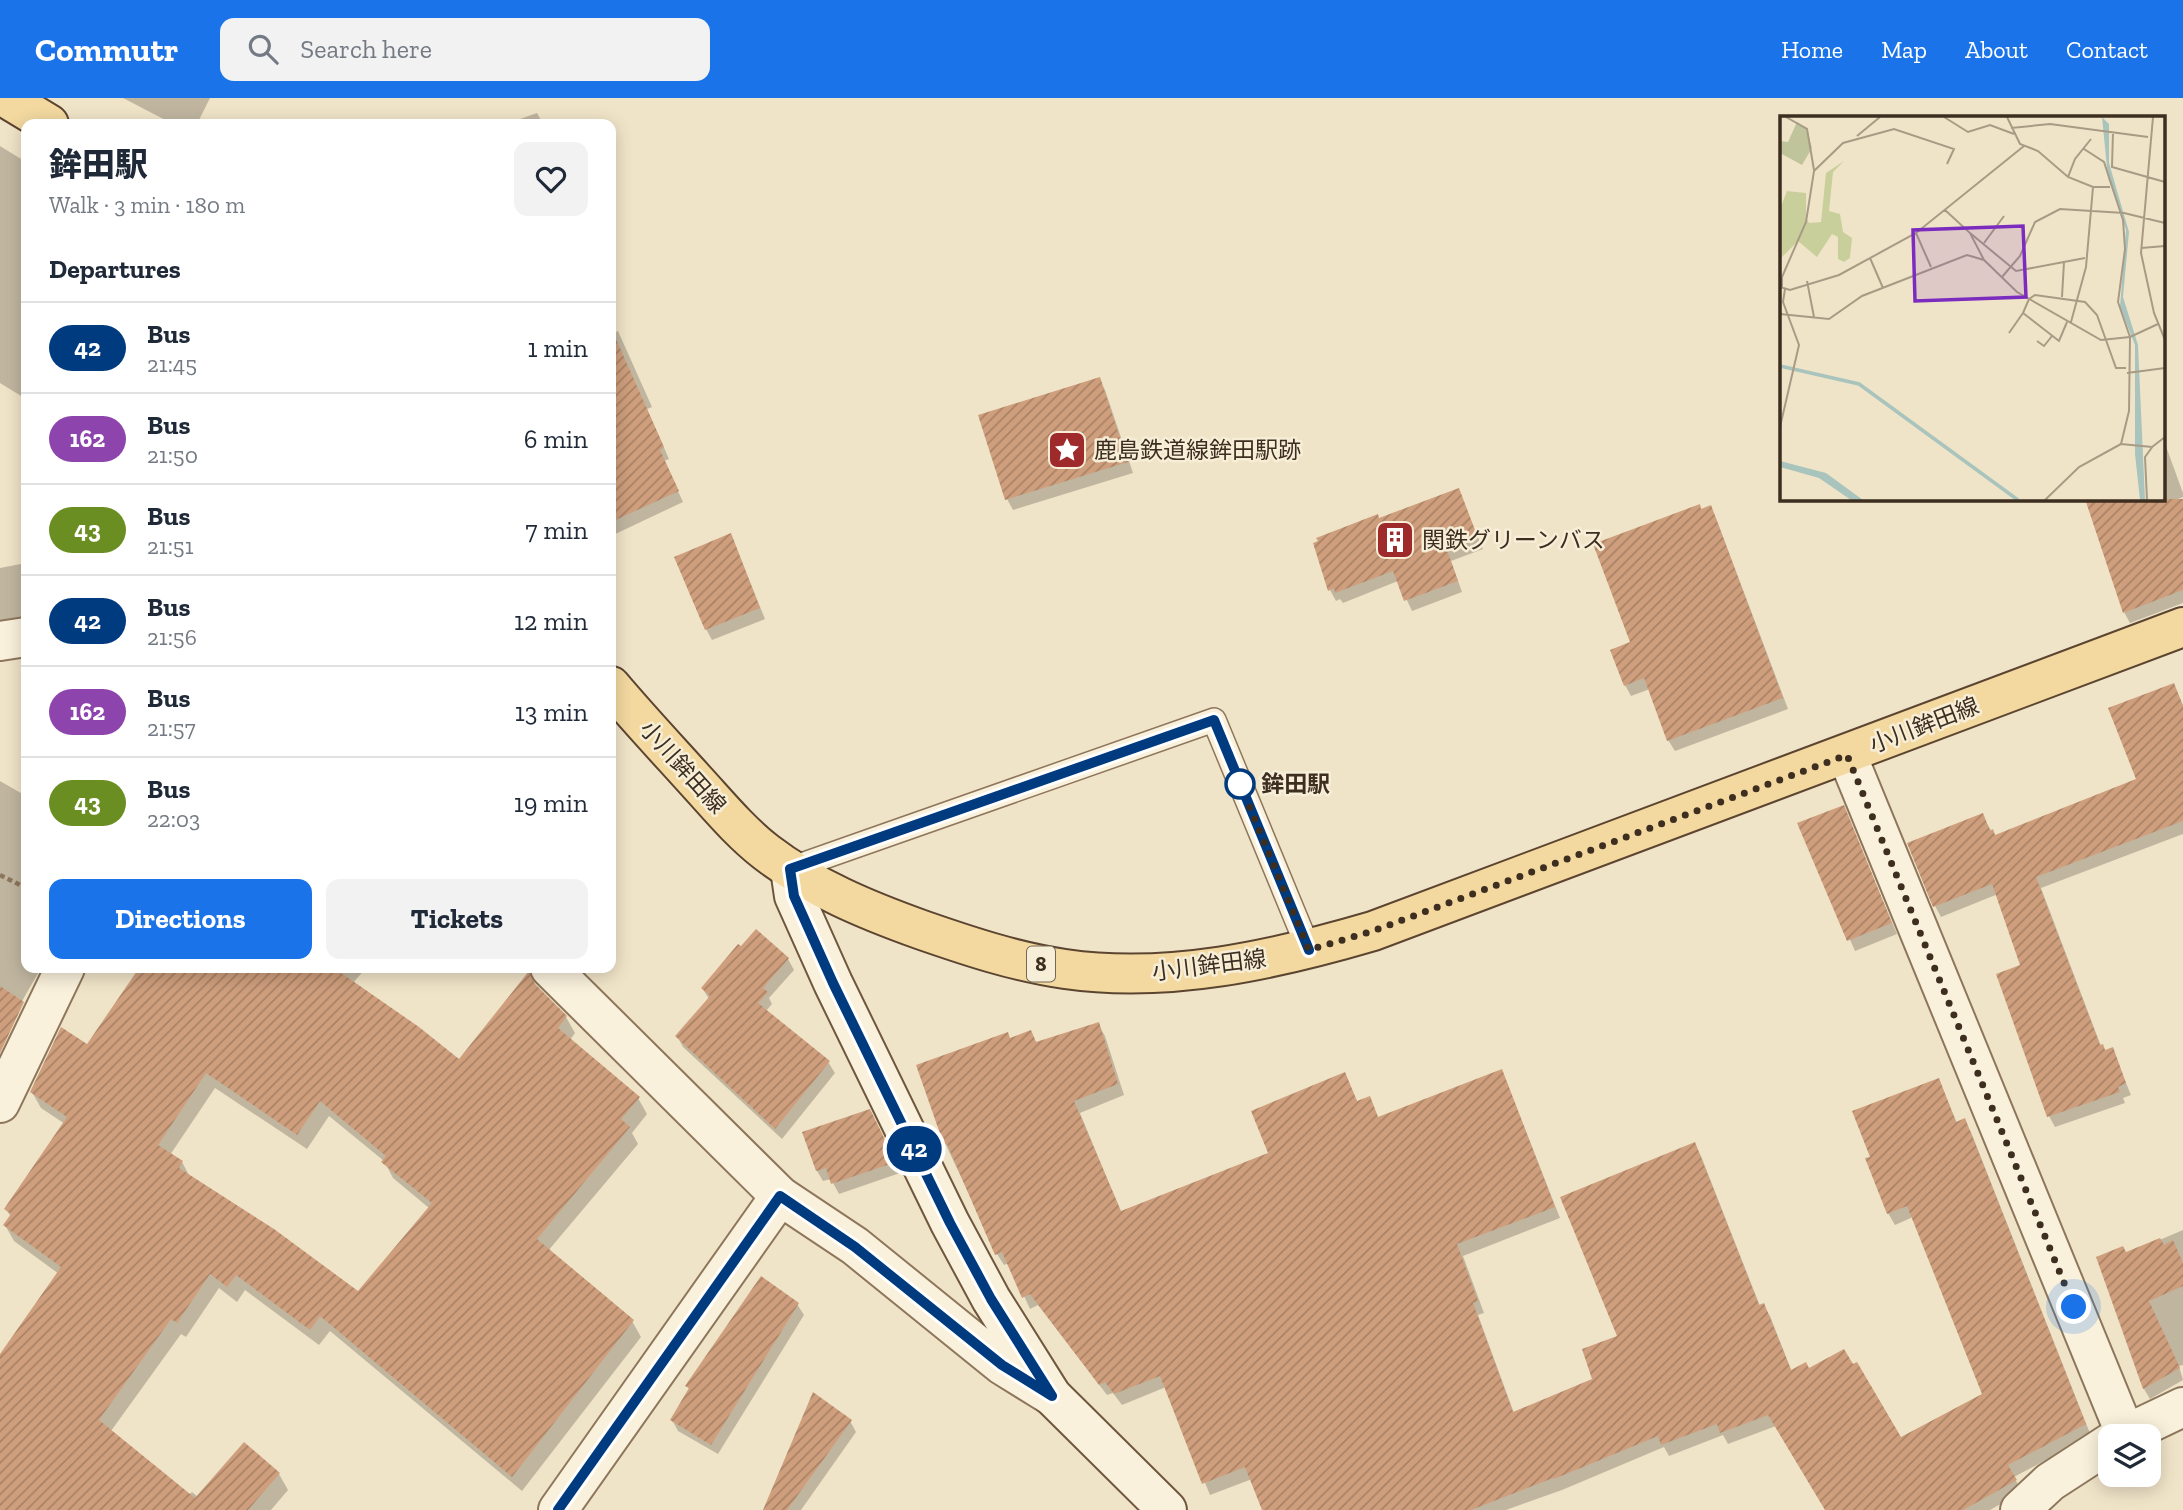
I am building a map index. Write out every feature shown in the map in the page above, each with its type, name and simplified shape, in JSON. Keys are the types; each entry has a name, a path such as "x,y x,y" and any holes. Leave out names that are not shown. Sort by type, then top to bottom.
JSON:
{"main road":[{"path":"6,98 41,119"},
{"name":"小川鉾田線","path":"616,692 740,829 790,869 838,897 887,917 1003,955 1064,969 1126,974 1189,970 1309,950 1373,931 1847,755 2183,626"}],"street":[{"path":"0,640 21,638"},
{"path":"1847,755 2113,1424"},
{"path":"790,869 794,896 833,983 950,1223 991,1299 1052,1396"},
{"path":"0,1103 63,973"},
{"path":"555,973 780,1196 855,1247 1002,1365 1052,1396 1167,1510"},
{"path":"558,1510 780,1196"},
{"path":"2148,1424 2183,1407"},
{"path":"2020,1510 2050,1482 2098,1451"}],"lane":[{"path":"790,869 1214,720 1309,950"}],"path":[{"path":"0,874 21,885"}],"building":[{"path":"616,339 664,447 660,450 679,491 616,520"},
{"path":"1100,377 1128,462 1005,500 978,415"},
{"name":"関鉄グリーンバス","path":"1459,488 1478,538 1447,550 1458,581 1404,601 1393,571 1335,593 1334,588 1328,591 1313,543 1318,541 1316,538 1378,514 1379,518"},
{"path":"2183,499 2183,590 2123,613 2085,500"},
{"path":"1700,504 1701,509 1711,505 1783,698 1667,741 1644,678 1624,686 1610,650 1630,642 1593,544"},
{"path":"731,533 760,608 705,630 674,557"},
{"path":"2174,683 2183,706 2183,821 2036,877 2100,1045 2103,1044 2105,1050 2113,1047 2126,1083 2118,1087 2120,1092 2047,1117 1996,974 2020,965 1992,884 1933,907 1907,843 1983,813 1990,831 1993,829 1995,835 2136,779 2108,708"},
{"path":"1844,805 1892,923 1847,941 1797,823"},
{"path":"756,929 789,958 763,988 768,992 758,1003 830,1061 775,1129 675,1036 710,996 701,988 738,944 741,946"},
{"path":"136,973 341,973 419,1027 459,1059 530,973 535,984 567,1016 558,1028 640,1097 621,1119 630,1127 537,1239 634,1320 512,1477 320,1316 310,1330 236,1275 227,1287 210,1274 177,1323 171,1319 99,1420 195,1498 244,1442 280,1473 248,1510 0,1510 0,1354 61,1267 3,1225 11,1214 4,1209 67,1117 30,1092 61,1027 87,1044","holes":["206,1073 297,1135 320,1101 386,1156 381,1162 432,1203 358,1291 274,1229 179,1168 183,1161 158,1145"]},
{"path":"0,986 24,1002 0,1053"},
{"path":"1099,1022 1118,1084 1074,1101 1121,1211 1268,1153 1251,1111 1345,1072 1357,1101 1370,1096 1378,1117 1502,1069 1555,1207 1457,1244 1478,1301 1473,1303 1513,1412 1592,1379 1582,1349 1617,1336 1560,1197 1695,1142 1759,1305 1764,1303 1791,1370 1806,1362 1809,1368 1844,1349 1853,1364 1857,1362 1901,1437 1982,1394 1907,1206 1887,1214 1865,1158 1870,1157 1852,1111 1939,1078 1956,1122 1965,1118 2086,1424 2008,1465 2017,1480 1963,1510 1825,1510 1768,1415 1720,1433 1717,1424 1661,1445 1658,1436 1471,1510 1262,1510 1245,1467 1202,1484 1160,1376 1114,1394 1105,1382 1099,1385 1030,1294 1022,1298 1002,1252 995,1255 947,1144 944,1145 916,1065 1008,1032 1010,1038 1031,1030 1036,1042"},
{"path":"870,1109 896,1162 831,1184 826,1168 816,1171 802,1132"},
{"path":"2160,1238 2164,1245 2173,1240 2183,1263 2183,1286 2149,1301 2180,1368 2143,1389 2096,1257 2123,1246 2126,1252"},
{"path":"761,1276 799,1303 711,1445 670,1420 689,1388 685,1386"},
{"path":"813,1392 852,1420 787,1510 763,1510"}],"bus line":[{"name":"42","path":"558,1510 780,1196 855,1247 1002,1365 1052,1396 991,1299 950,1223 833,983 794,896 790,869 1214,720 1309,950"}],"place":[{"name":"鹿島鉄道線鉾田駅跡","path":"1067,450"},
{"name":"関鉄グリーンバス","path":"1395,540"},
{"name":"鉾田駅","path":"1240,784"}],"route":[{"path":"1240,784 1309,950 1373,931 1847,755 2074,1307"}]}
